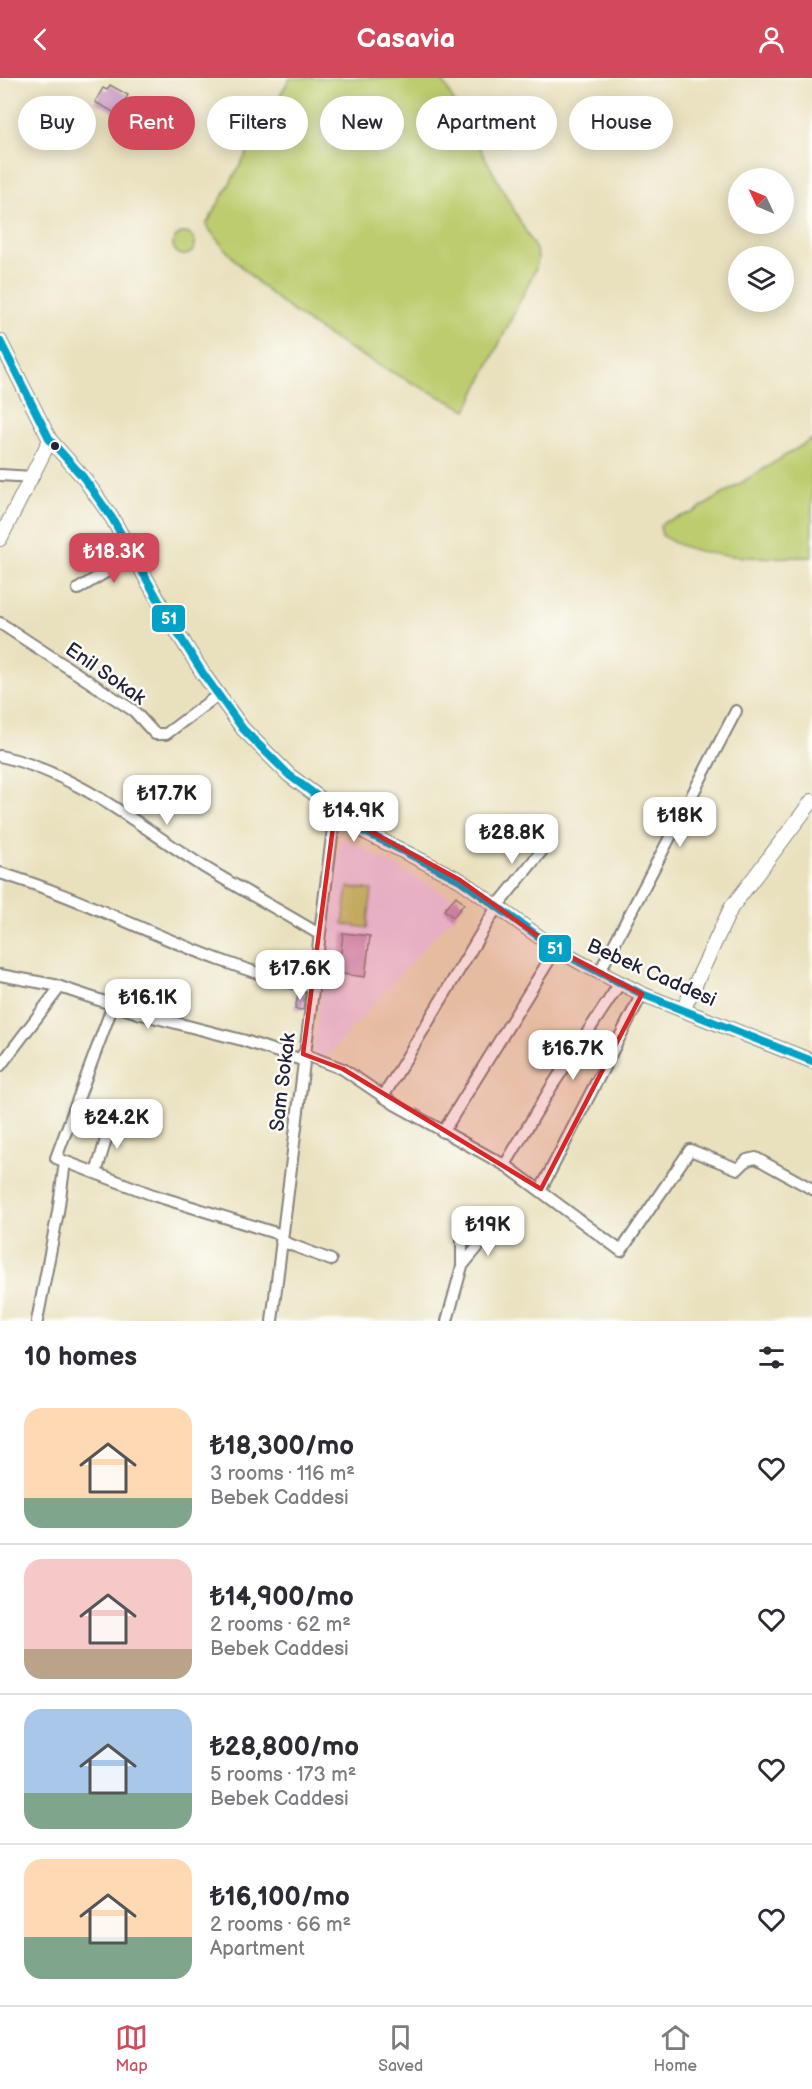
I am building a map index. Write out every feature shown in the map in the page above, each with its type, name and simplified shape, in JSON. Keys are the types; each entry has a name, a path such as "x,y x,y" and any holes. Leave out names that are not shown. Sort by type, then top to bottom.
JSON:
{"street":[{"name":"Bebek Caddesi","path":"0,341 50,440 98,497 134,555 169,619 218,695 243,729 272,761 335,812 365,832 460,880 498,905 556,949 599,973 642,994 812,1061"},
{"path":"0,539 50,440"},
{"path":"0,475 33,477"},
{"path":"78,589 134,555"},
{"name":"Enil Sokak","path":"0,623 134,711 155,734 166,734 218,695"},
{"path":"599,973 736,711"},
{"path":"0,756 46,771 83,789 207,868 319,934"},
{"path":"684,1010 731,908 812,801"},
{"name":"Sam Sokak","path":"272,1321 335,812"},
{"path":"383,1097 498,905 548,843"},
{"path":"0,873 93,905 215,960 280,980 312,987"},
{"path":"444,1132 556,949"},
{"path":"0,975 60,987 113,1005 342,1069 383,1097 505,1165 541,1189 621,1251 690,1150 738,1169 747,1160 756,1158 812,1189"},
{"path":"505,1165 552,1086 620,983"},
{"path":"0,1066 60,987"},
{"path":"541,1189 642,994"},
{"path":"113,1005 56,1158 153,1195 281,1238 331,1260"},
{"path":"96,1173 112,1119"},
{"path":"37,1321 58,1212 65,1161"},
{"path":"447,1321 462,1266 462,1222"},
{"path":"462,1266 491,1231"}],"highlighted area":[{"path":"335,812 460,880 556,949 642,994 541,1189 343,1069 303,1054"}],"shaded area":[{"path":"341,836 464,904 327,1056 313,1053"}],"green space":[{"path":"290,78 441,78 451,96 416,96 416,150 481,150 536,250 538,258 536,268 467,410 394,374 324,333 261,285 232,257 206,225 249,150 308,150 308,96 280,96"},
{"path":"184,233 192,236 195,244 192,252 184,255 176,252 173,244 176,236"},
{"path":"812,439 812,557 713,554 693,550 662,535 660,526 664,522 694,512"},
{"path":"348,887 372,890 367,928 343,924"}],"building":[{"path":"110,85 128,95 108,96 108,109 96,103 103,88 107,90"},
{"path":"456,896 464,904 453,917 444,910"},
{"path":"343,933 370,936 365,977 327,972 329,959 340,960"},
{"path":"299,991 305,993 303,1010 295,1009"}],"transit line":[{"name":"51","path":"0,341 50,440 83,477 112,518 169,619 204,675 243,729 289,775 365,832 460,880 556,949 583,964 642,994 812,1061"}]}
